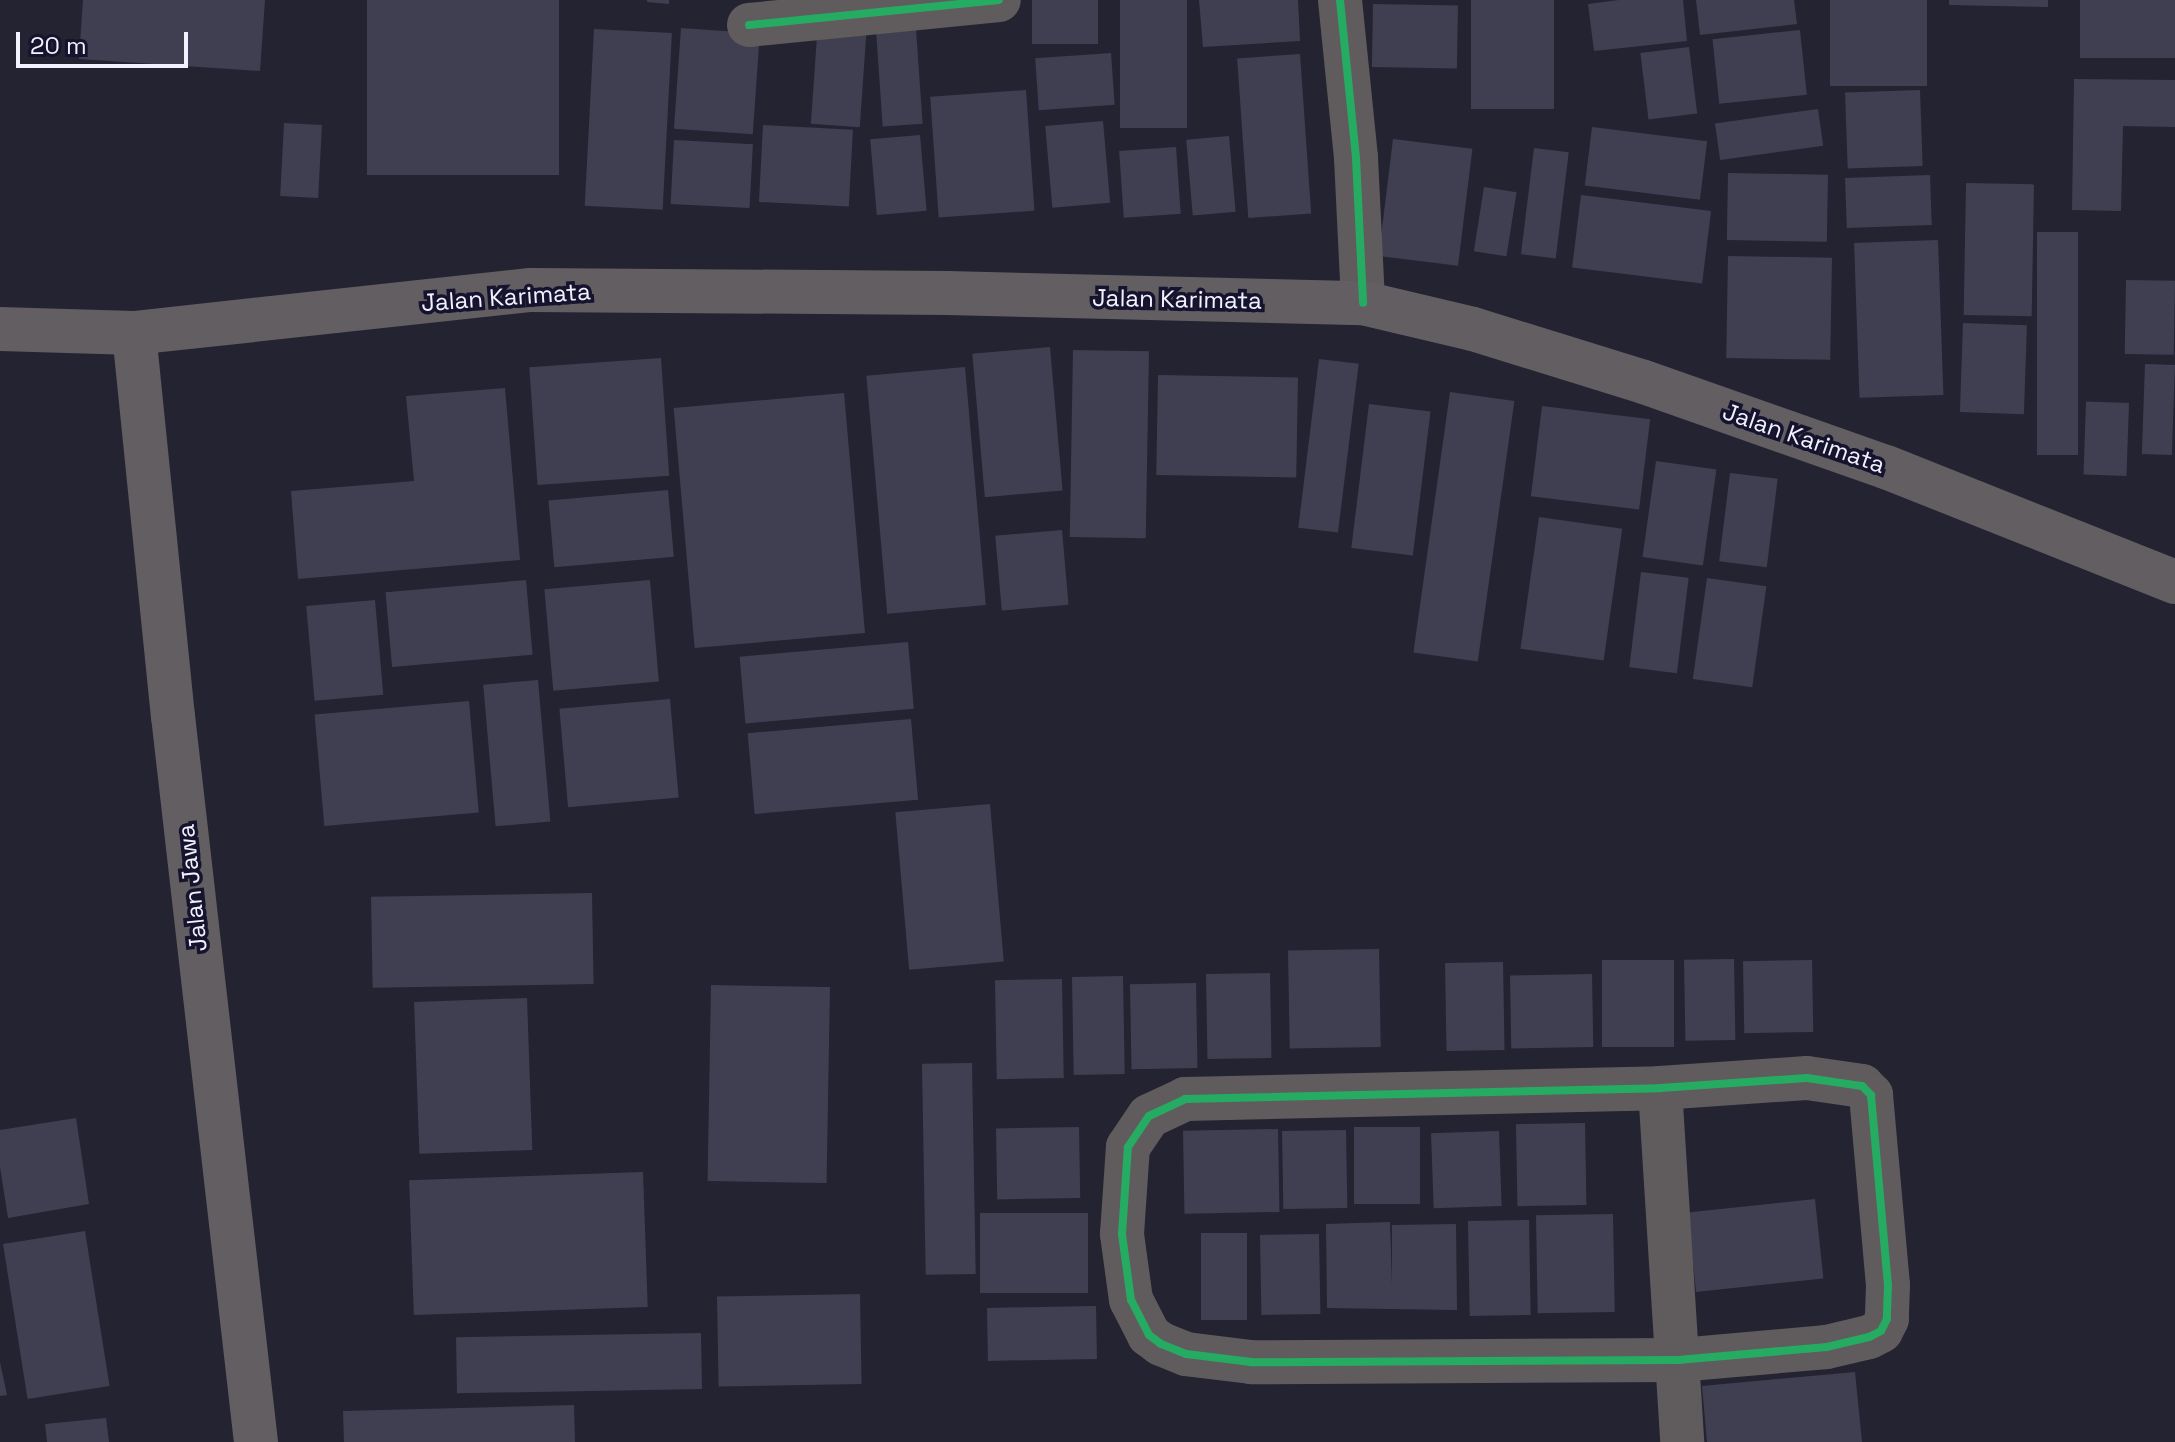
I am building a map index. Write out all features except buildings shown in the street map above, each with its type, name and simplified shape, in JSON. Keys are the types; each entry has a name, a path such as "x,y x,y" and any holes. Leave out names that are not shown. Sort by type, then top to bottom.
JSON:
{"main road":[{"name":"Jalan Karimata","path":"0,329 134,333 531,290 947,293 1363,303 1473,329 1644,382 1886,467 2175,582"},
{"name":"Jalan Jawa","path":"134,333 173,716 256,1442"}],"street":[{"path":"749,25 999,0"},
{"path":"1340,0 1356,158 1363,303"},
{"path":"1807,1078 1862,1086 1871,1095 1874,1107 1888,1285 1887,1319 1881,1331 1827,1347 1678,1360 1251,1362 1186,1354 1161,1344 1149,1335 1140,1319 1124,1267 1122,1234 1128,1147 1149,1116 1185,1099 1660,1088 1807,1078"},
{"path":"1660,1088 1682,1442"}],"cycle path":[{"path":"749,25 999,0"},
{"path":"1340,0 1356,158 1363,303"},
{"path":"1807,1078 1862,1086 1871,1095 1888,1285 1887,1319 1881,1331 1869,1337 1827,1347 1678,1360 1251,1362 1186,1354 1161,1344 1149,1335 1131,1300 1122,1234 1128,1147 1149,1116 1185,1099 1660,1088 1807,1078"}]}
